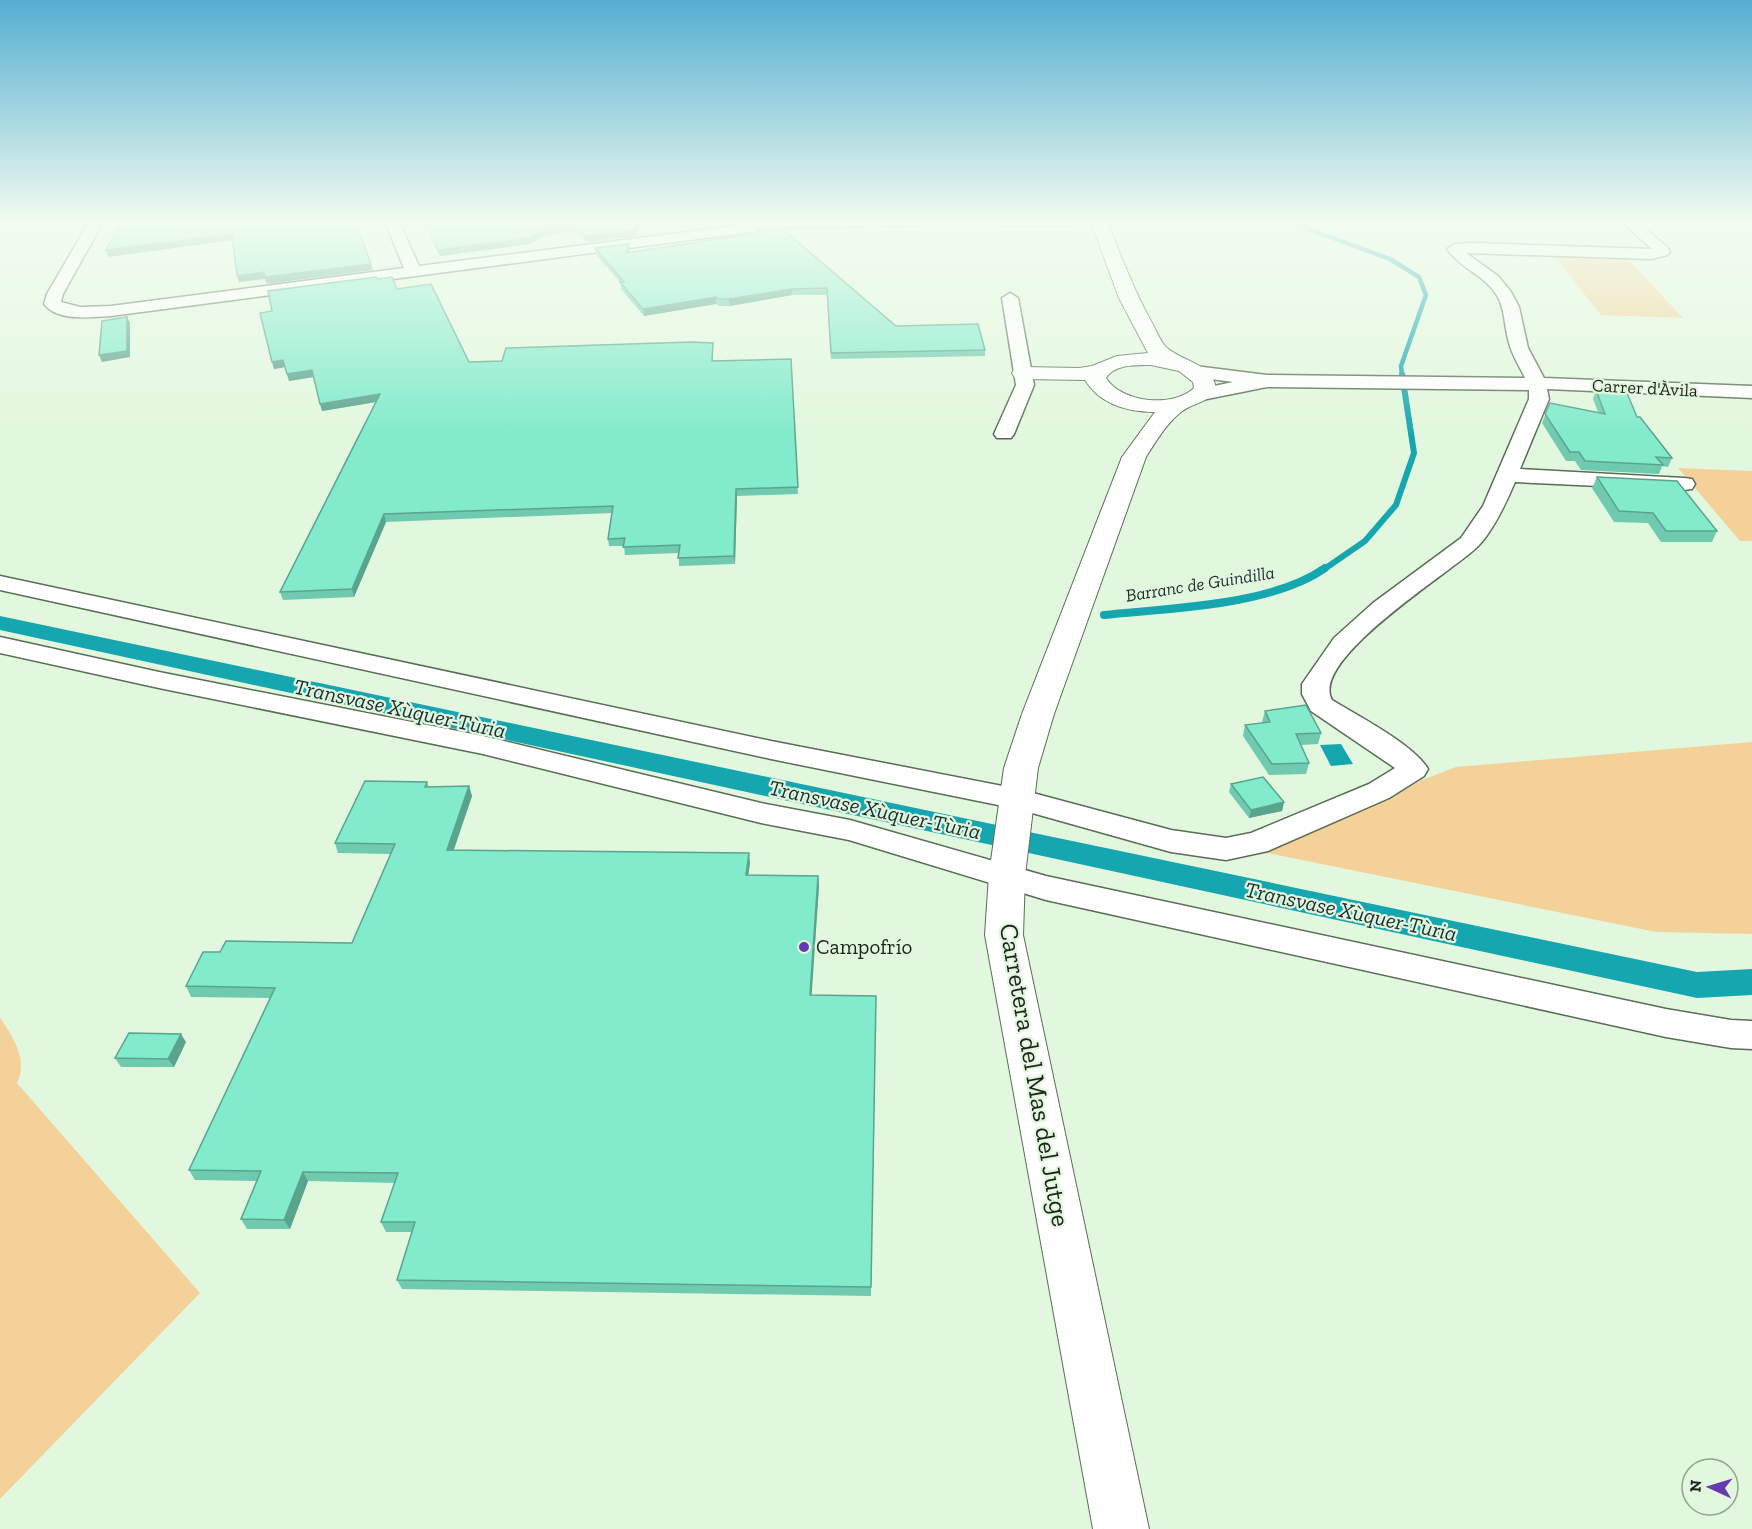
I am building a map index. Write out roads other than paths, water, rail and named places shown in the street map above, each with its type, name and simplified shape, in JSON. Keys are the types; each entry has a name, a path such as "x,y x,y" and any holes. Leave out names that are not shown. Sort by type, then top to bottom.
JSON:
{"street":[{"path":"58,293 52,304 68,310 87,313 248,293"},
{"path":"1127,293 1156,349 1174,363 1195,372 1267,381"},
{"path":"0,583 760,747 1016,805 1061,809 1171,842 1226,849 1257,843 1369,796 1414,770 1395,753 1337,718 1322,705 1315,694 1315,684 1343,644 1382,608 1469,543 1494,506 1539,399 1538,383 1518,345 1513,310 1504,293"},
{"path":"1004,434 1024,379 1010,298"},
{"path":"1106,379 1127,349 1132,336 1129,298"},
{"path":"1024,379 1065,383 1106,379 1144,359 1174,363"},
{"path":"1195,372 1204,380 1202,394"},
{"path":"1106,379 1143,405 1176,405 1202,394 1267,381"},
{"path":"1106,379 1126,418 1134,457"},
{"name":"Carrer d'Àvila","path":"1267,381 1538,383 1752,392"},
{"name":"Carretera del Mas del Jutge","path":"1121,1529 1004,935 1009,867 1021,768 1038,714 1134,457 1155,424 1176,405"},
{"path":"1508,475 1684,484"},
{"path":"0,645 159,680 483,745 761,813 850,830 1009,867 1046,888 1655,1020 1731,1034 1752,1035"}],"water":[{"path":"1341,744 1353,764 1331,766 1320,745"}],"waterway":[{"name":"Barranc de Guindilla","path":"1402,375 1401,366 1425,293"},
{"name":"Barranc de Guindilla","path":"1323,570 1365,541 1396,505 1414,453 1402,374"},
{"name":"Barranc de Guindilla","path":"1104,615 1189,607 1249,598 1303,581 1325,568"},
{"name":"Transvase Xùquer-Tùria","path":"0,623 1697,985 1752,982"}],"place":[{"name":"Campofrío","path":"804,947"}]}
